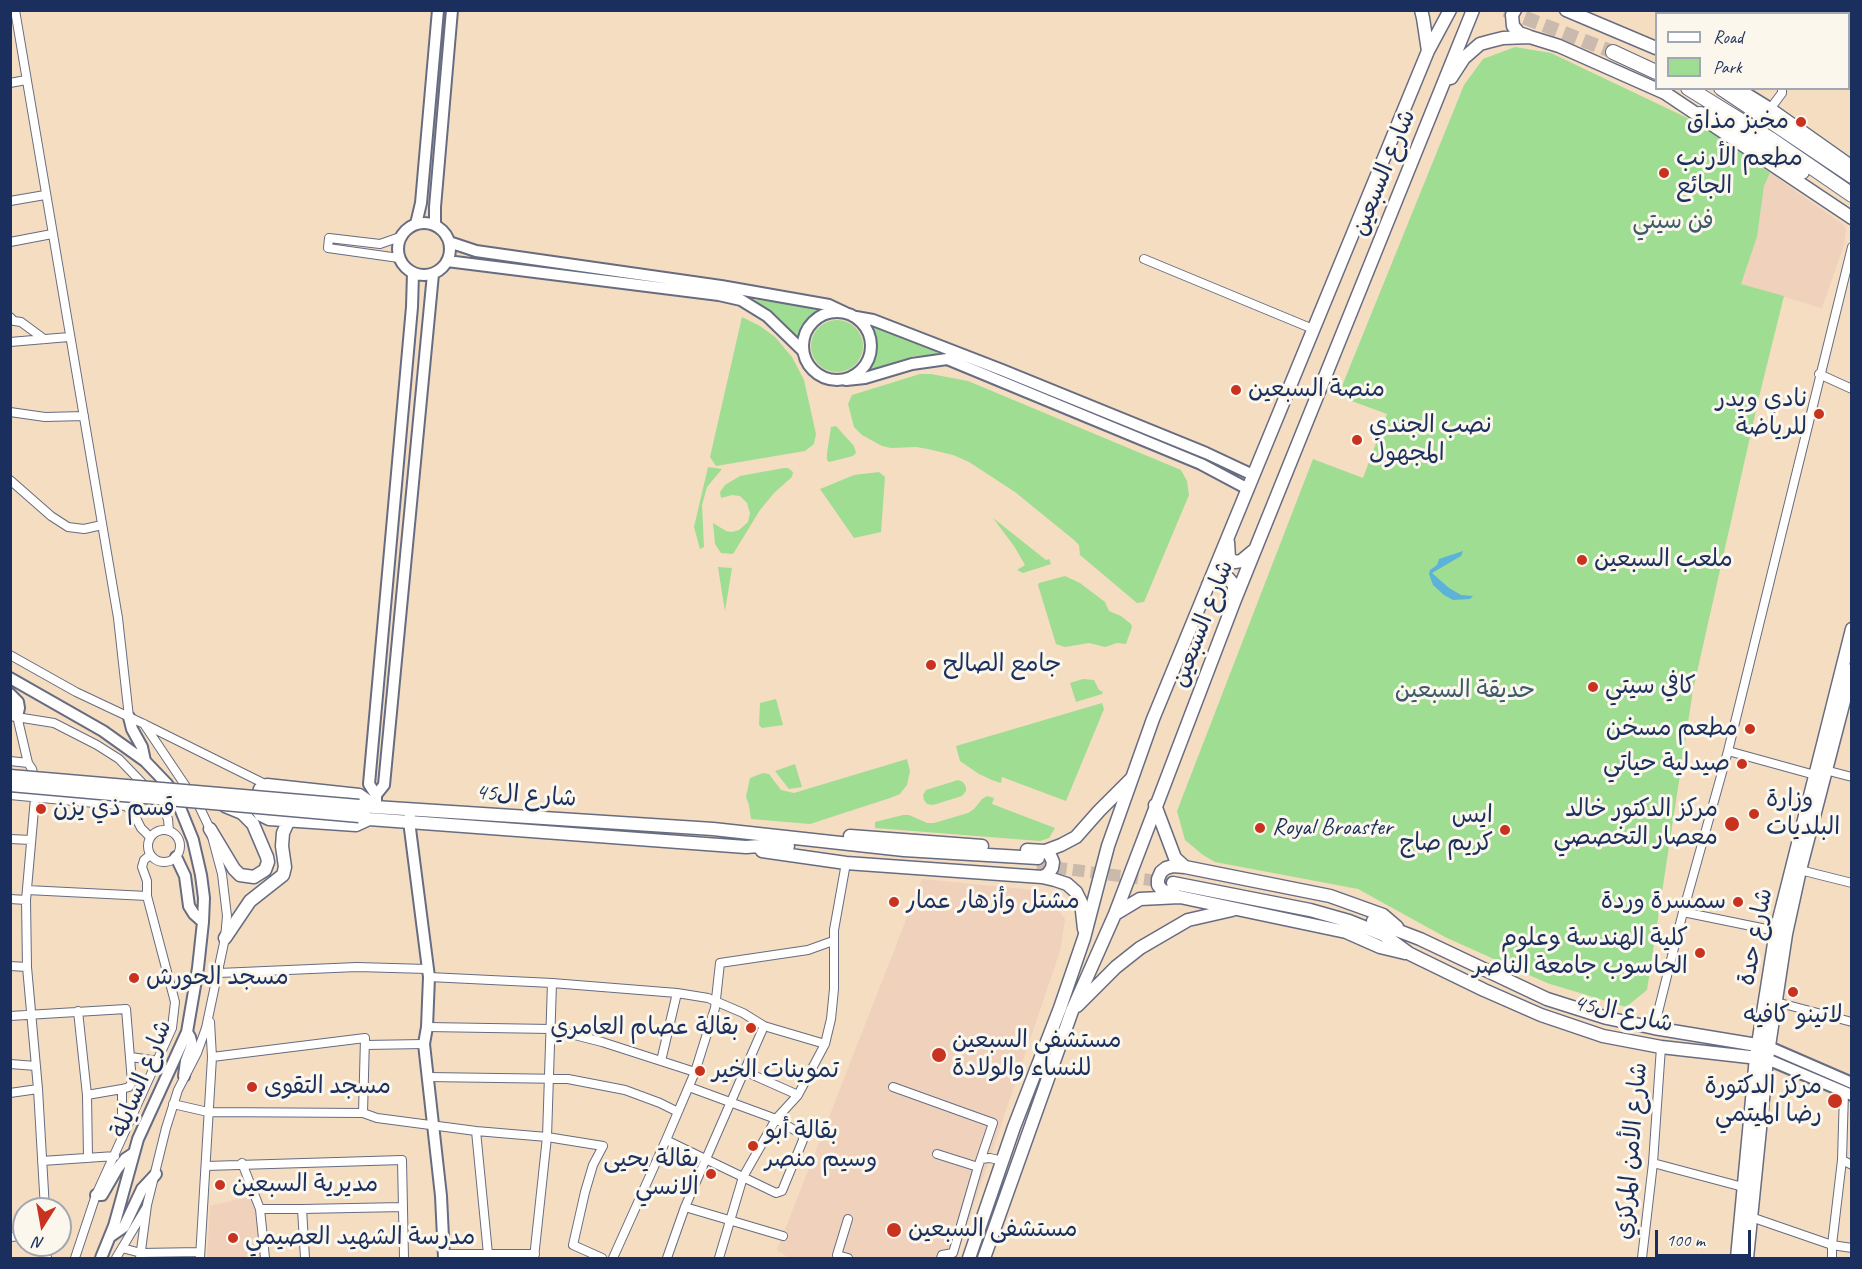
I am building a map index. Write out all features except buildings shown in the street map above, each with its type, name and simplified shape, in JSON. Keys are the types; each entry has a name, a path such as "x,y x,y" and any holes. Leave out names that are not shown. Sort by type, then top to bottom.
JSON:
{"highway":[{"path":"1655,64 1614,48 1655,71"},
{"path":"1691,90 1772,140 1851,195"},
{"path":"1707,90 1776,132 1851,185"},
{"path":"1724,90 1851,176"},
{"path":"1700,114 1724,121 1851,205"}],"main road":[{"path":"1421,10 1428,51"},
{"name":"شارع السبعين","path":"969,1258 1084,938 1108,846 1153,719 1428,51 1449,10"},
{"name":"شارع السبعين","path":"984,1258 1072,1011 1115,914 1254,550 1473,10"},
{"path":"1515,10 1512,15 1513,26 1520,33 1559,46 1655,88"},
{"path":"1566,10 1655,48"},
{"path":"1434,104 1464,58 1480,45 1503,38 1530,37"},
{"path":"1659,90 1700,114 1728,137 1851,218"},
{"path":"1739,90 1770,109 1851,167"},
{"path":"1228,538 1227,553 1232,561 1240,561 1254,550"},
{"path":"1208,585 1216,578 1222,576 1228,578 1234,585 1234,602"},
{"name":"شارع حدة","path":"1747,1258 1762,1052 1776,1002 1786,934 1851,629"},
{"name":"شارع حدة","path":"1737,1258 1743,1187 1776,931 1851,670"},
{"name":"شارع ال45","path":"10,776 362,814 376,801 410,815 746,847 773,845 1040,858"},
{"path":"1040,858 1076,837 1133,777"},
{"name":"شارع ال45","path":"10,785 362,814 713,829 756,833 784,830 1040,858"},
{"path":"362,814 356,825 269,819 261,815 257,809 257,799 260,789 267,785 359,795 376,801"},
{"path":"210,830 240,875 254,877 265,870 267,857 253,824 242,813 219,803"},
{"path":"1155,805 1174,858 1185,867"},
{"path":"225,938 250,901 283,875 285,867 283,833 288,822 292,821"},
{"path":"746,847 772,853 846,863 1042,877 1067,884 1076,892 1084,915 1084,938"},
{"path":"1040,858 1050,855 1053,862 1048,874 1042,877"},
{"path":"1405,933 1383,915 1330,896 1185,867 1166,868 1158,879 1158,885 1162,890 1180,897 1347,932 1380,947 1410,954"},
{"name":"شارع ال45","path":"1173,880 1315,904 1352,914 1448,951 1547,999 1607,1018 1762,1052 1661,1047 1603,1036 1541,1015 1410,954 1384,934 1349,921 1173,880"},
{"path":"1115,914 1140,899 1180,897"},
{"path":"1072,1011 1116,967 1140,948 1188,920 1242,909"},
{"path":"1541,1015 1547,999"}],"street":[{"path":"15,10 118,618 129,717 132,729 142,747 145,761"},
{"path":"416,224 421,203 438,10"},
{"path":"435,225 452,10"},
{"path":"10,82 26,80"},
{"path":"1770,109 1782,90"},
{"path":"10,201 45,195"},
{"path":"416,224 435,225 446,235 449,242 450,252 447,261 444,267 433,274 413,273 402,264 399,258 397,248 400,237 406,229 416,224"},
{"path":"10,242 52,234"},
{"path":"399,258 328,248 329,238 380,244 400,237"},
{"path":"449,242 476,251 742,295 829,304 864,324 872,343 868,363 862,371 846,380"},
{"path":"1654,1028 1683,912 1728,751 1851,247"},
{"path":"1144,259 1313,329"},
{"path":"447,261 719,295 742,295 803,351"},
{"path":"376,801 369,784 412,307 413,273"},
{"path":"376,801 384,785 433,274"},
{"path":"949,355 912,363 865,378 835,381 819,375 806,361 803,340 807,329 824,315 835,312 873,320 949,355 1206,453 1253,475"},
{"path":"10,317 44,339"},
{"path":"10,342 69,337"},
{"path":"1819,374 1851,389"},
{"path":"1000,375 1201,464 1248,489"},
{"path":"10,412 45,417 84,416"},
{"path":"10,480 51,516 68,527 84,529 102,525"},
{"path":"10,655 76,692 267,785"},
{"name":"شارع السايلة","path":"10,678 103,731 145,761 176,798 193,840 203,885 203,922 198,968 187,1032 134,1153 111,1236 101,1258"},
{"path":"10,694 18,702 19,708 14,716"},
{"path":"10,706 35,781 26,900 27,967 38,1089 44,1197"},
{"path":"14,716 54,723 120,759 163,808 168,819 169,831"},
{"path":"141,1256 147,1205 173,1104 184,1076 197,1053 210,1015 225,938 226,898 210,830 199,806 144,724"},
{"path":"1728,751 1851,777"},
{"path":"10,762 28,763"},
{"path":"10,795 126,806 150,837"},
{"path":"410,815 428,973 427,1027 424,1044 441,1196 444,1256 488,1254 534,1256 547,1137 552,983"},
{"path":"160,830 169,831 179,840 180,848 172,860 158,862 150,855 147,846 150,837 160,830"},
{"path":"10,839 31,840"},
{"path":"75,1258 96,1195 172,1028 175,1002 147,896 147,881 142,863 150,855"},
{"path":"176,857 184,872 189,906 203,922"},
{"path":"719,1258 743,1177 776,1119 798,1095 825,1044 831,1019 834,989 834,930 846,863"},
{"path":"1800,870 1851,883"},
{"path":"27,890 147,896"},
{"path":"10,899 26,900"},
{"path":"1683,912 1776,931"},
{"path":"613,1258 689,1087 716,1001 720,963 808,950 833,941"},
{"path":"10,966 27,967"},
{"path":"219,973 357,968 677,993 708,998 743,1013 764,1026 825,1044"},
{"path":"661,1061 677,993"},
{"path":"1776,1002 1851,1022"},
{"path":"10,1016 126,1009 132,1082 129,1087 87,1095"},
{"path":"78,1011 87,1095 88,1158"},
{"path":"122,1248 141,1256 200,1256 212,1057 210,1015"},
{"path":"667,1258 685,1207 764,1026"},
{"path":"427,1027 551,1029 602,1042 694,1072"},
{"path":"184,1076 186,1061 192,1045 187,1032"},
{"path":"212,1057 365,1038 363,1113"},
{"path":"365,1045 424,1044"},
{"name":"شارع الأمن المركزي","path":"1642,1258 1653,1163 1661,1047"},
{"path":"1762,1052 1849,1090 1832,1258"},
{"path":"131,1057 158,1061"},
{"path":"10,1064 36,1065"},
{"path":"744,1071 798,1095"},
{"path":"427,1077 568,1079 625,1090 678,1112"},
{"path":"666,1140 776,1193 779,1194 782,1191 803,1136 776,1119 689,1087"},
{"path":"893,1087 993,1124 979,1163 953,1253 942,1255 940,1258"},
{"path":"10,1093 38,1089"},
{"path":"122,1089 122,1139"},
{"path":"173,1104 208,1112 363,1113 377,1118 476,1131 547,1137 603,1146 593,1165 573,1245 602,1258"},
{"path":"476,1131 488,1254"},
{"path":"96,1195 100,1196 104,1192 117,1169 134,1153"},
{"path":"937,1154 979,1163 990,1158 1003,1161"},
{"path":"42,1161 115,1156"},
{"path":"206,1166 402,1160 404,1258"},
{"path":"1842,1160 1851,1165"},
{"path":"1653,1163 1743,1187"},
{"path":"242,1164 260,1209 265,1258"},
{"path":"111,1236 124,1227 142,1189 156,1173"},
{"path":"116,1258 147,1205"},
{"path":"260,1209 403,1207"},
{"path":"685,1207 783,1236"},
{"path":"302,1209 305,1258"},
{"path":"1751,1216 1832,1245 1851,1248"},
{"path":"848,1219 837,1255 848,1258"}],"shaded area":[{"path":"1770,173 1844,225 1846,231 1844,245 1822,308 1741,284 1757,237 1764,186"},
{"name":"مستشفى السبعين للنساء والولادة","path":"922,879 1034,890 1049,898 1065,919 1060,951 956,1258 789,1258 777,1250"},
{"name":"مدرسة الشهيد العصيمي","path":"251,1196 257,1217 260,1258 207,1258 210,1206"}],"green space":[{"name":"حديقة السبعين","path":"1515,47 1551,53 1700,124 1770,173 1764,186 1757,237 1741,284 1784,296 1693,690 1647,990 1626,1007 1547,983 1445,937 1358,889 1215,862 1185,840 1177,811 1313,459 1363,478 1387,414 1338,396 1464,85 1483,59"},
{"path":"749,299 826,308 826,311 809,322 800,341 776,315"},
{"path":"742,317 775,337 792,357 804,380 816,434 814,444 805,451 716,466 710,457"},
{"path":"832,320 842,320 856,327 863,346 856,365 842,372 832,372 822,368 815,361 811,351 811,341 815,331 822,324"},
{"path":"871,325 938,351 936,355 914,356 866,371 872,365 875,355 875,337"},
{"path":"920,374 968,381 1181,470 1187,481 1189,495 1144,602 1137,603 1080,555 1079,545 1074,540 1015,492 969,462 953,455 928,449 882,446 862,435 854,427 848,404 852,395"},
{"path":"836,426 854,446 856,453 853,456 829,462 827,453 831,427"},
{"path":"708,467 722,469 707,487 702,505 704,547 700,549 694,527"},
{"path":"784,468 793,472 792,477 760,510 733,554 721,553 715,544 713,523 732,532 739,530 748,522 750,513 747,503 740,496 732,495 721,498 720,492 725,485 740,476"},
{"path":"879,472 885,477 881,532 854,538 820,489 854,475"},
{"path":"993,518 1046,560 1049,559 1051,564 1023,573 1017,570 1025,565"},
{"path":"718,567 732,568 725,611 722,593"},
{"path":"1065,576 1080,583 1105,602 1109,611 1121,616 1131,624 1126,644 1117,643 1105,647 1089,643 1065,647 1056,644 1038,585"},
{"path":"1083,679 1094,680 1099,690 1103,692 1102,694 1076,702 1070,683"},
{"path":"776,699 783,725 762,728 759,725 760,703"},
{"path":"1102,703 1104,709 1066,801 1002,777 1001,783 992,780 960,761 956,746"},
{"path":"907,759 910,771 907,785 900,794 890,798 810,824 751,819 746,797 750,778 763,773 769,774 781,790 794,793"},
{"path":"795,764 802,787 789,789 775,771"},
{"path":"958,780 966,787 962,796 933,805 927,804 924,800 923,795 926,790"},
{"path":"987,796 994,798 992,804 1055,828 1049,838 1040,841 875,828 875,822 903,815 934,823 968,813"}],"water":[{"path":"1463,551 1461,556 1432,573 1461,595 1473,596 1470,599 1453,600 1433,585 1429,574 1439,559"}],"tunnel":[{"path":"1505,10 1613,52"},
{"path":"1037,865 1173,883"}],"place":[{"name":"مخبز مذاق","path":"1801,122"},
{"name":"مطعم الأرنب الجائع","path":"1664,173"},
{"name":"منصة السبعين","path":"1236,390"},
{"name":"نادي ويدر للرياضة","path":"1819,414"},
{"name":"نصب الجندي المجهول","path":"1357,440"},
{"name":"ملعب السبعين","path":"1582,560"},
{"name":"جامع الصالح","path":"931,665"},
{"name":"كافي سيتي","path":"1593,687"},
{"name":"مطعم مسخن","path":"1750,729"},
{"name":"صيدلية حياتي","path":"1742,764"},
{"name":"قسم ذي يزن","path":"41,809"},
{"name":"وزارة البلديات","path":"1754,814"},
{"name":"مركز الدكتور خالد معصار التخصصي","path":"1732,824"},
{"name":"Royal Broaster","path":"1260,828"},
{"name":"ايس كريم صاج","path":"1505,830"},
{"name":"مشتل وأزهار عمار","path":"894,902"},
{"name":"سمسرة وردة","path":"1738,902"},
{"name":"كلية الهندسة وعلوم الحاسوب جامعة الناصر","path":"1700,953"},
{"name":"مسجد الحورش","path":"134,978"},
{"name":"لاتينو كافيه","path":"1793,992"},
{"name":"بقالة عصام العامري","path":"751,1028"},
{"name":"مستشفى السبعين للنساء والولادة","path":"939,1055"},
{"name":"تموينات الخير","path":"700,1071"},
{"name":"مسجد التقوى","path":"252,1087"},
{"name":"مركز الدكتورة رضا الميتمي","path":"1835,1101"},
{"name":"بقالة أبو وسيم منصر","path":"753,1146"},
{"name":"بقالة يحيى الانسي","path":"711,1174"},
{"name":"مديرية السبعين","path":"220,1185"},
{"name":"مستشفى السبعين","path":"894,1230"},
{"name":"مدرسة الشهيد العصيمي","path":"233,1238"}],"park label":[{"name":"فن سيتي","path":"1673,222"}]}
